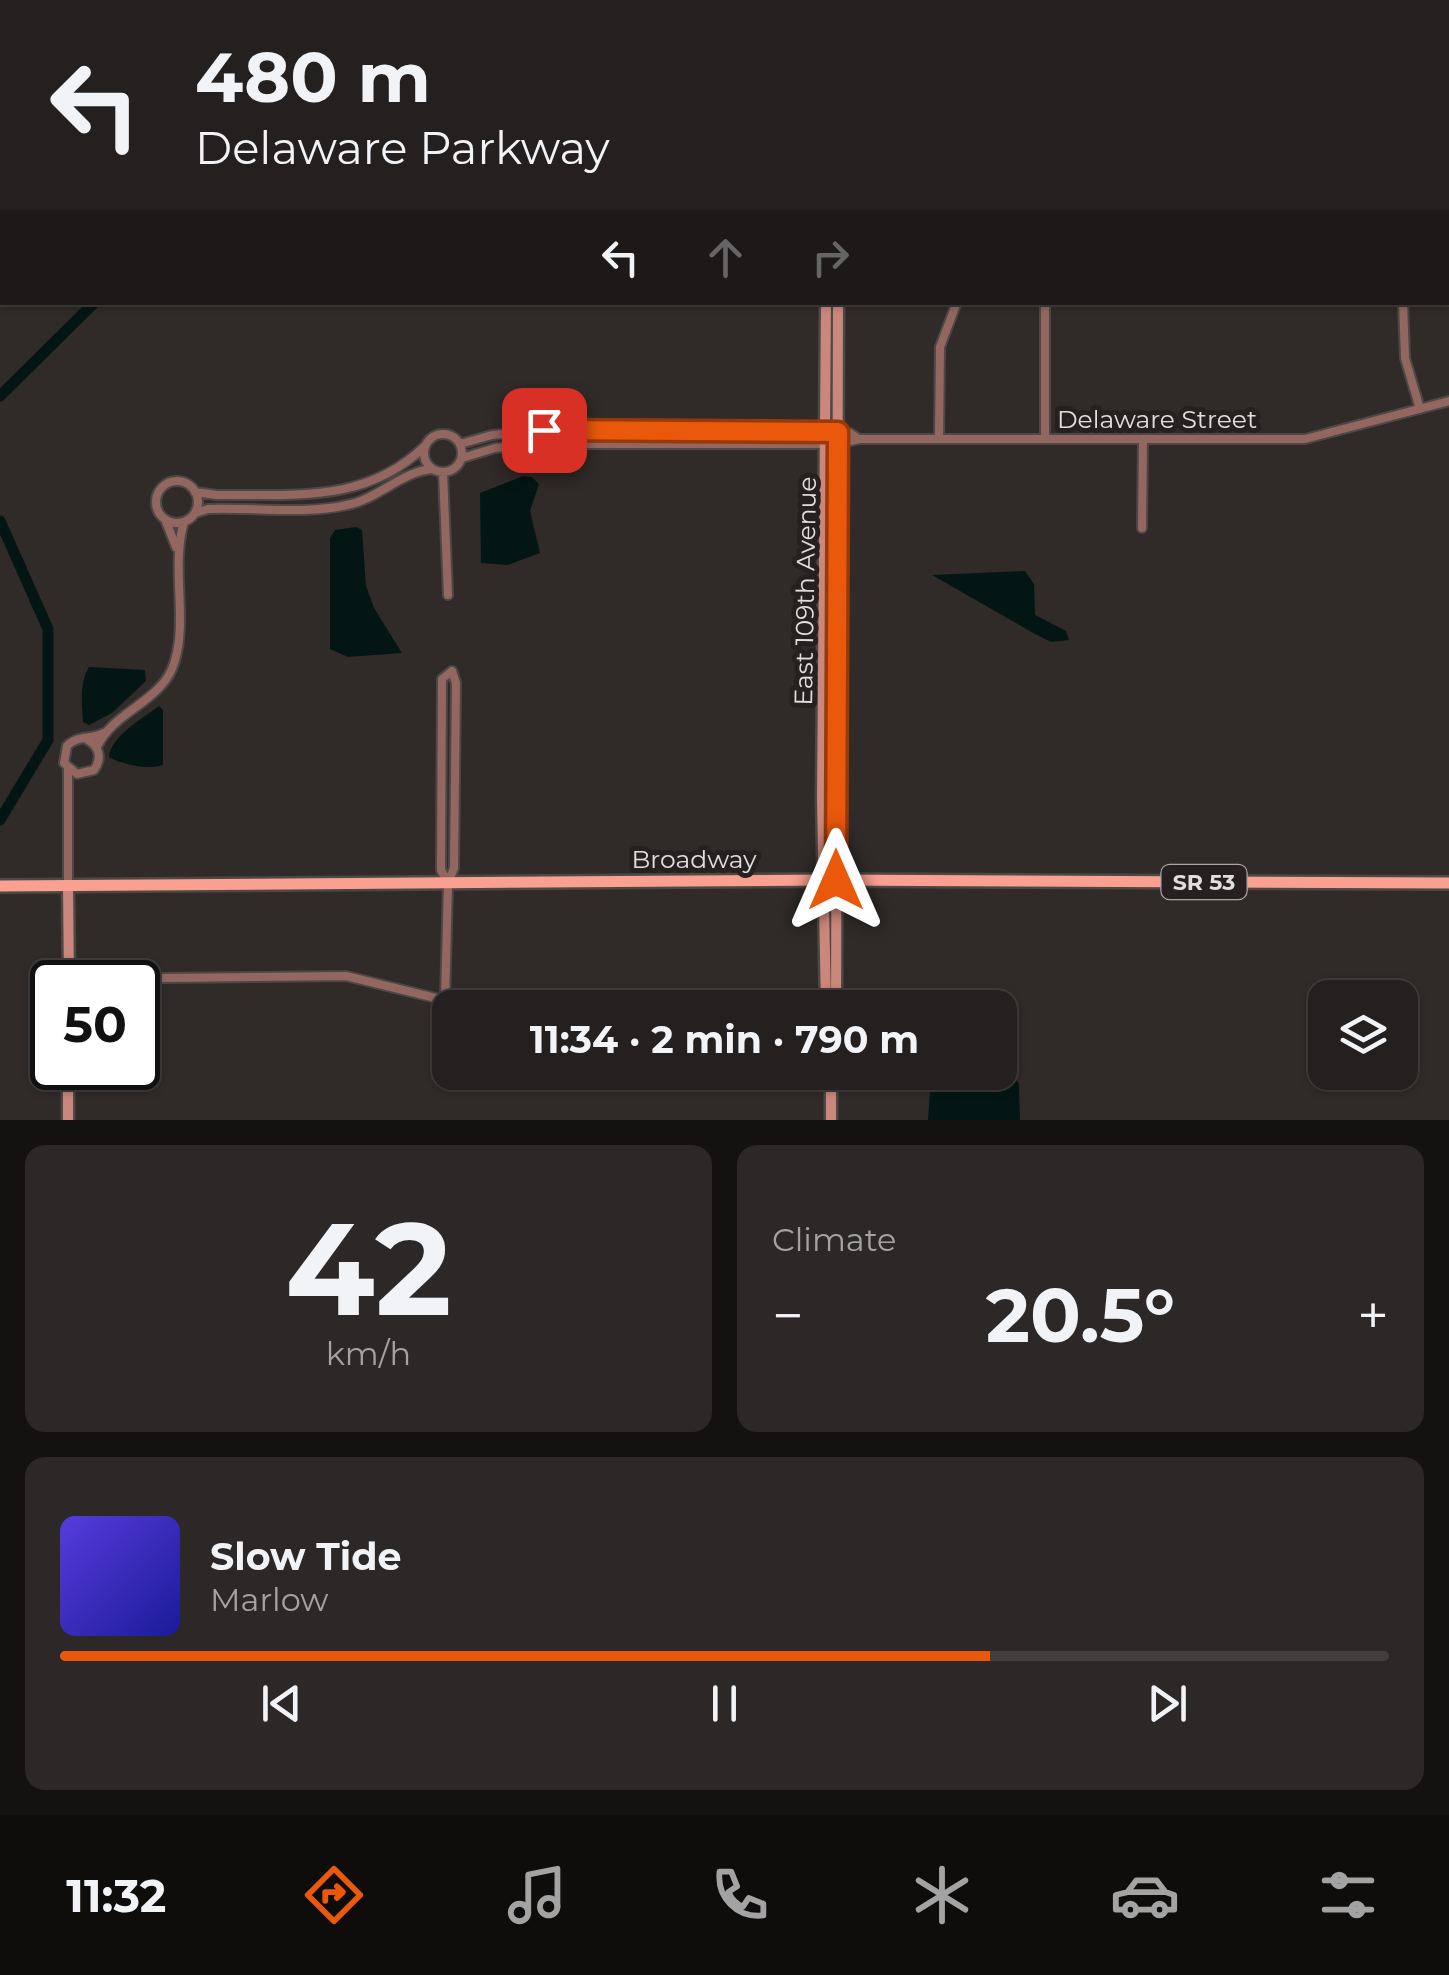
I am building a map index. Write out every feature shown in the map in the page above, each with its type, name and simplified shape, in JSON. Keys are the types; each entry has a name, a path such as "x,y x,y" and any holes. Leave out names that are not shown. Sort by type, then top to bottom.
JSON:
{"main road":[{"name":"East 109th Avenue","path":"826,305 832,438"},
{"name":"East 109th Avenue","path":"830,880 832,438 838,305"},
{"name":"Broadway","path":"0,886 830,880 1449,883"},
{"path":"827,990 830,880"},
{"path":"830,880 835,990"},
{"path":"68,885 69,960"},
{"path":"68,1090 68,1120"},
{"path":"831,1120 832,1090"}],"street":[{"path":"939,438 940,347 956,305"},
{"path":"1044,439 1045,305"},
{"path":"1402,305 1404,358 1420,409"},
{"name":"Delaware Street","path":"832,438 1305,439 1449,401"},
{"path":"460,444 492,435 544,430 832,438"},
{"path":"177,551 156,502 165,484 185,482 195,492 217,495 348,491 395,470 433,437 445,434 460,444 462,458"},
{"path":"68,768 81,774 98,765 97,748 107,732 169,676 178,646 177,551 184,522 195,512 348,506 417,471 444,472 455,468 462,458 520,444 832,438"},
{"path":"1142,528 1143,439"},
{"path":"425,446 425,459 432,469"},
{"path":"444,472 448,595"},
{"path":"195,492 195,512"},
{"path":"164,519 184,522"},
{"path":"445,990 448,883 454,868 456,683 452,671 442,679 441,870 448,883"},
{"path":"68,885 70,796 63,757 67,746 76,739 88,740 107,732"},
{"path":"88,740 97,748"},
{"path":"70,796 81,774"},
{"path":"160,979 346,976 432,998"}],"shaded area":[{"path":"523,476 532,477 539,484 530,511 540,553 508,565 481,563 480,493"},
{"path":"335,530 362,530 366,586 374,608 402,653 348,657 330,649 330,538"},
{"path":"1025,571 1034,584 1035,615 1066,631 1069,640 1051,642 932,575"},
{"path":"89,667 145,670 146,681 112,713 89,725 83,722 82,701"},
{"path":"159,706 163,710 163,765 136,766 109,757 121,735"},
{"path":"1017,1081 1019,1084 1020,1120 928,1120 930,1090 1017,1090"}],"waterway":[{"path":"0,396 92,305"},
{"path":"0,521 48,629 48,740 0,820"}],"route":[{"path":"544,430 838,432 836,880"}]}
